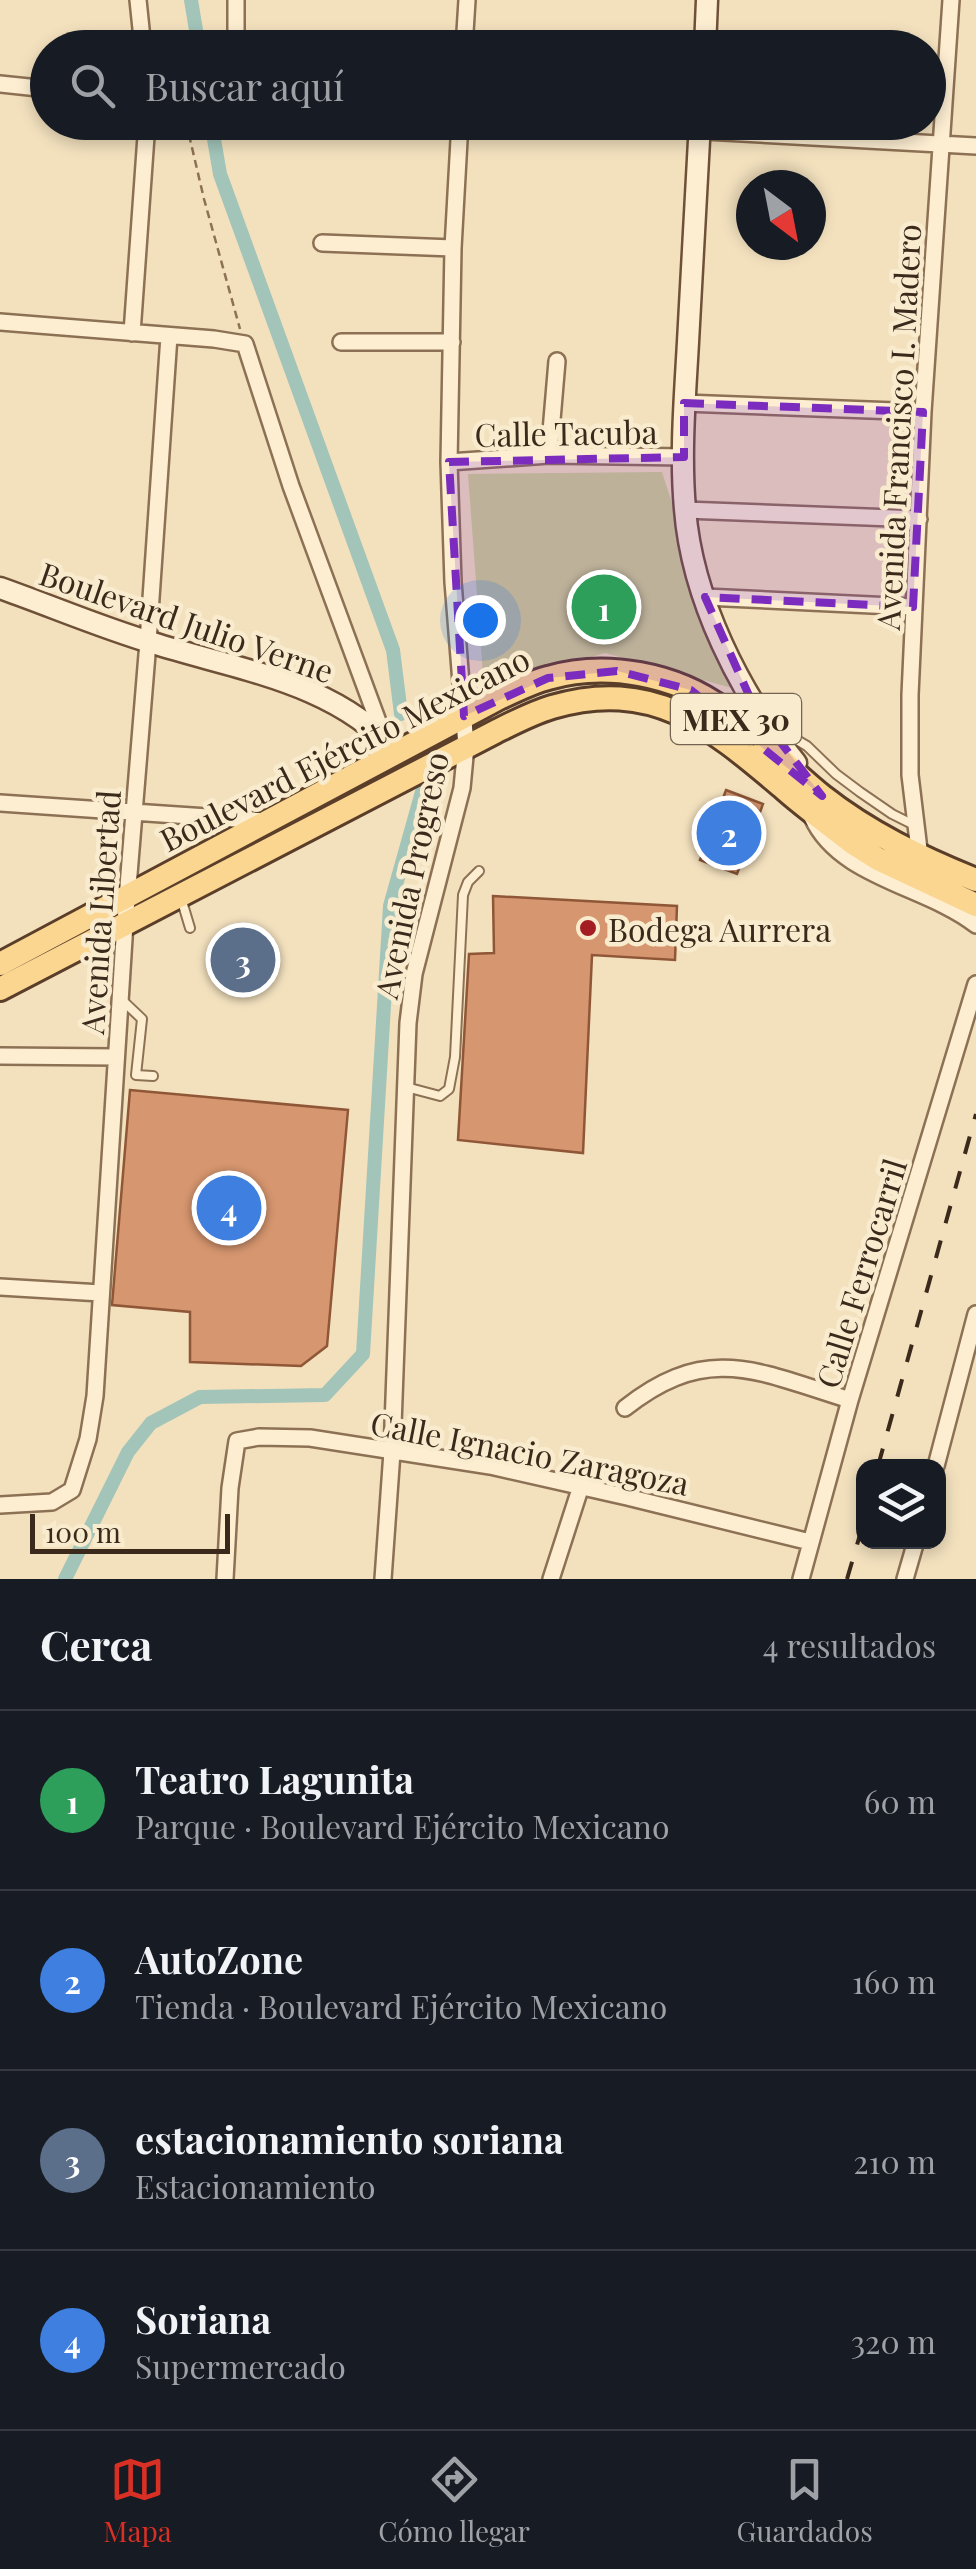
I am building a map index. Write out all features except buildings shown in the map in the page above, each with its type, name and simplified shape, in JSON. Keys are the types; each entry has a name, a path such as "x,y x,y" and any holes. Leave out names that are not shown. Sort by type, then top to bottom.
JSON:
{"main road":[{"path":"705,30 707,0"},
{"path":"699,140 684,403 685,510 690,542 705,597 730,662 815,802"},
{"name":"Boulevard Julio Verne","path":"0,588 148,642 322,695 349,710 395,746"},
{"name":"Boulevard Ejército Mexicano","path":"0,964 269,822 395,746 511,692 548,678 594,670 664,681 711,701 743,725 815,802 878,859 976,905"},
{"name":"Boulevard Ejército Mexicano","path":"0,988 461,748 539,711 597,699 646,702 689,718 815,802 920,858 976,880"}],"street":[{"path":"138,0 141,30"},
{"path":"236,0 236,30"},
{"path":"465,30 466,0"},
{"name":"Avenida Francisco I. Madero","path":"946,86 952,0"},
{"path":"0,84 30,86"},
{"path":"132,334 146,140"},
{"name":"Avenida Progreso","path":"383,1579 392,1452 408,1023 414,974 462,788 456,719 448,462 459,140"},
{"path":"897,140 976,146"},
{"name":"Avenida Francisco I. Madero","path":"920,858 910,775 910,694 923,412 942,140"},
{"path":"322,243 453,248"},
{"path":"0,322 246,344 291,486 395,746"},
{"name":"Avenida Libertad","path":"0,1505 52,1502 72,1490 88,1439 95,1396 125,923 169,336"},
{"path":"341,342 452,342"},
{"path":"550,456 557,361"},
{"path":"684,403 923,412"},
{"name":"Calle Tacuba","path":"448,462 550,456 684,457"},
{"path":"685,510 919,519"},
{"path":"705,597 914,608"},
{"path":"815,802 822,837 846,858 950,908 976,925"},
{"path":"0,803 269,822"},
{"name":"Calle Ferrocarril","path":"801,1579 850,1400 976,984"},
{"path":"0,1056 116,1057"},
{"path":"0,1287 102,1293"},
{"path":"938,1459 976,1314"},
{"path":"625,1408 668,1379 692,1370 720,1367 747,1370 850,1400"},
{"name":"Calle Ignacio Zaragoza","path":"224,1579 237,1441 259,1436 310,1438 490,1466 810,1542"},
{"path":"551,1579 581,1486"},
{"path":"905,1579 914,1549"}],"lane":[{"path":"763,720 806,746 860,792 916,826"},
{"path":"406,1087 440,1096 452,1083 463,896 468,882 479,872"},
{"path":"180,894 190,928"},
{"path":"120,998 142,1019 136,1075 153,1076"}],"path":[{"path":"190,140 246,344"}],"highlighted area":[{"path":"684,403 923,412 913,607 705,597 755,709 822,796 691,690 617,671 548,678 464,716 449,462 684,457"}],"green space":[{"path":"662,472 732,688 605,653 484,688 468,474"}],"waterway":[{"path":"191,0 196,30"},
{"path":"214,140 220,174 393,650 401,714"},
{"path":"65,1579 128,1452 151,1423 200,1397 325,1395 363,1354 390,906 422,792"}],"railway":[{"path":"880,1459 976,1114"},
{"path":"847,1579 856,1548"}],"place":[{"name":"Teatro Lagunita","path":"604,607"},
{"name":"AutoZone","path":"729,833"},
{"name":"Bodega Aurrera","path":"588,928"},
{"name":"estacionamiento soriana","path":"243,960"},
{"name":"Soriana","path":"229,1208"}]}
